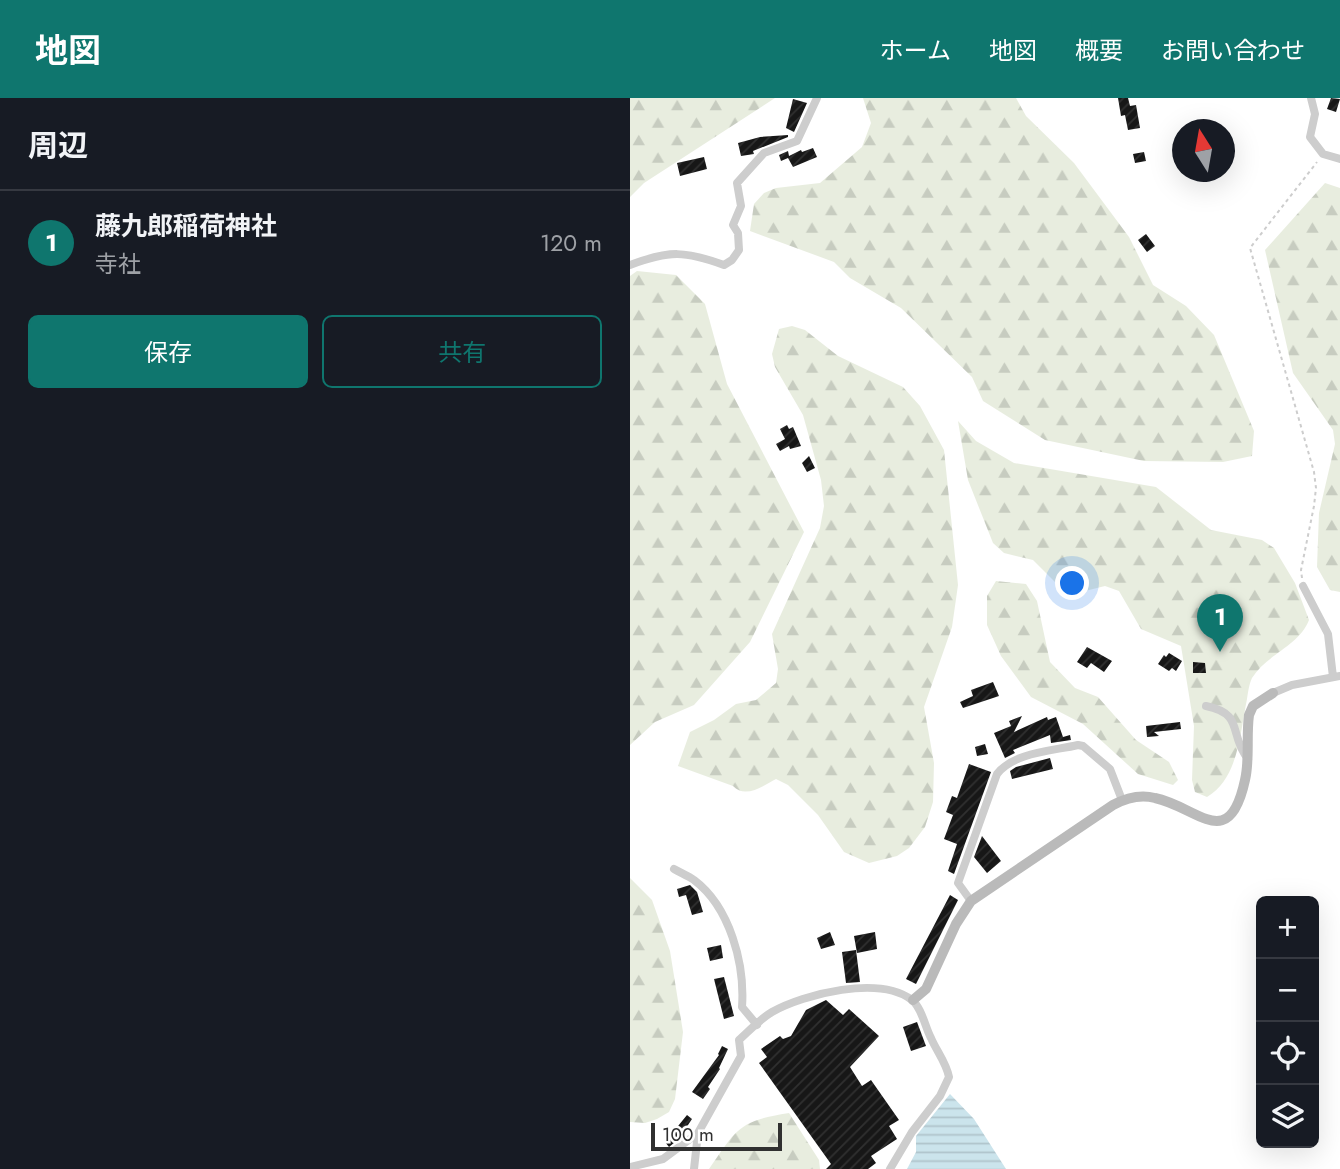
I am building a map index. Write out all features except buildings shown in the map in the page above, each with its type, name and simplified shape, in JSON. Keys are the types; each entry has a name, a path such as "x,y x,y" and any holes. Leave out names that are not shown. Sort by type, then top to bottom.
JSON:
{"street":[{"path":"630,265 648,258 675,253 694,254 724,265 732,260 739,250 738,233 733,225 741,206 737,183 764,153 797,141 817,98"},
{"path":"1311,98 1315,114 1310,137 1323,154 1340,159"},
{"path":"913,1000 926,989 956,924 971,901 1122,800 1130,797 1156,798 1208,820 1229,818 1235,812 1242,794 1248,759 1249,715 1254,706 1273,693 1292,685 1337,677 1328,634 1303,586"},
{"path":"1206,706 1227,712 1248,759"},
{"path":"971,901 958,883 997,774 1002,768 1021,758 1083,746 1110,769 1122,800"},
{"path":"674,869 694,880 709,894 725,920 732,936 743,991 742,1007 757,1025"},
{"path":"694,1169 698,1133 741,1056 739,1040 768,1014 793,1001 868,988 893,991 913,1000 947,1067 949,1077 940,1096 912,1132 890,1169"},
{"path":"630,1167 663,1159 698,1133"}],"path":[{"path":"1303,586 1301,570 1316,488 1314,472 1250,248 1323,154"}],"green space":[{"path":"630,98 775,98 644,183 630,197"},
{"path":"863,98 1016,98 1026,116 1074,163 1129,237 1153,285 1186,306 1214,335 1254,431 1252,456 1223,462 1144,461 1045,440 983,401 972,377 901,308 850,278 834,262 750,231 754,204 764,193 776,188 820,183 862,147 871,123"},
{"path":"1325,183 1340,188 1340,592 1330,590 1317,567 1319,513 1335,444 1333,430 1293,373 1265,250"},
{"path":"637,271 676,275 705,304 727,384 804,532 750,642 694,705 655,722 630,745 630,276"},
{"path":"792,326 805,330 838,356 903,387 920,406 944,450 958,585 952,627 924,707 934,763 933,802 925,827 909,848 897,856 869,863 844,852 818,815 788,785 776,779 760,788 743,791 678,766 690,732 714,720 736,704 756,700 776,683 778,669 772,634 820,528 824,506 821,480 803,415 775,367 772,354 779,329"},
{"path":"958,421 976,441 1014,463 1156,487 1211,530 1262,540 1274,548 1295,583 1309,620 1298,637 1266,662 1252,678 1232,766 1218,789 1207,797 1195,792 1192,780 1194,726 1181,646 1141,629 1119,591 1105,586 1077,593 1063,590 1033,560 1004,553 993,543 968,480"},
{"path":"996,581 1026,584 1037,601 1050,662 1075,688 1098,697 1136,740 1169,762 1178,780 1173,785 1138,774 1083,724 1031,697 1001,656 987,625 987,596"},
{"path":"630,878 652,900 670,951 683,1032 675,1099 669,1112 645,1123 630,1122"},
{"path":"789,1113 819,1160 820,1169 709,1169 740,1129 759,1119"}],"water":[{"path":"950,1094 974,1119 1006,1169 907,1169 916,1152 916,1136"}],"place":[{"name":"藤九郎稲荷神社","path":"1220,652"}]}
